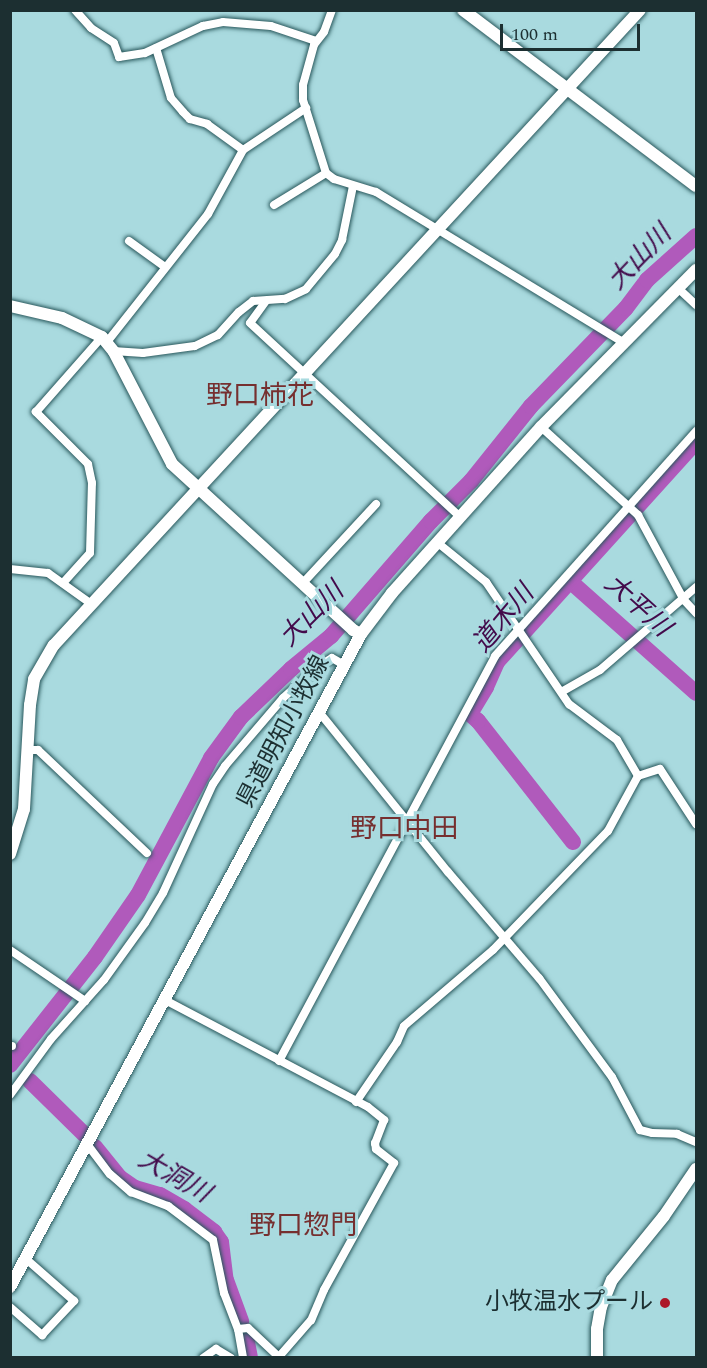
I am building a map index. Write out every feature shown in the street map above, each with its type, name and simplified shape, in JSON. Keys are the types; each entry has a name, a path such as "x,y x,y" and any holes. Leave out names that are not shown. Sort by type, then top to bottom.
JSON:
{"street":[{"path":"75,10 84,22 114,43 119,57 144,53 202,26 223,22 271,26 316,41"},
{"path":"332,10 324,32 316,41 304,78 303,100 326,173 334,179 376,192 619,339"},
{"path":"463,10 696,186"},
{"path":"10,854 24,809 30,705 34,679 54,645 197,488 306,375 640,10"},
{"path":"156,48 168,89 183,112 190,118 207,124 243,150"},
{"path":"63,583 90,554 92,483 88,464 36,412 107,343 208,214 243,150 306,108"},
{"path":"274,205 326,173"},
{"path":"10,306 62,318 107,343 142,353 195,346 218,335 239,312 253,301 285,298 306,289 335,254 342,240 353,186"},
{"path":"129,241 165,267"},
{"name":"県道明知小牧線","path":"10,1287 320,713 357,632 619,339 680,290 696,270"},
{"path":"680,290 696,305"},
{"path":"266,301 250,323 459,516"},
{"path":"107,343 165,455 197,488 357,632"},
{"path":"540,427 633,511 684,600 696,613"},
{"path":"279,1061 495,656 519,628 633,511 696,431"},
{"path":"306,588 376,504"},
{"path":"438,543 480,575 519,628 569,704 617,740 638,776"},
{"path":"10,569 48,573 90,603"},
{"path":"563,692 600,670 684,600 696,587"},
{"path":"10,1095 51,1038 83,1000 104,980 163,893 213,784 225,766 269,713 319,666 332,658 344,664"},
{"path":"320,713 503,938 539,978 612,1077 640,1130 677,1134 696,1142"},
{"path":"28,750 38,750 147,853"},
{"path":"356,1102 397,1042 404,1026 493,950 608,831 638,776 660,769 696,824"},
{"path":"10,950 83,1000"},
{"path":"165,1000 368,1107 384,1120 375,1143 376,1149 394,1163 324,1290 311,1320 279,1357 248,1328 238,1329"},
{"path":"87,1144 110,1174 131,1192 168,1206 213,1240 224,1293 238,1329 243,1358"},
{"path":"597,1358 597,1329 601,1307 612,1280 664,1216 696,1169"},
{"path":"10,1307 42,1335 74,1301 26,1259"},
{"path":"203,1358 216,1349 231,1358"}],"waterway":[{"name":"大山川","path":"10,1065 95,957 138,895 211,758 241,717 291,669 331,636 431,521 471,481 531,406 626,308 647,280 696,236"},
{"name":"道木川","path":"573,842 478,721 470,714 497,662 696,442"},
{"name":"大平川","path":"571,582 696,693"},
{"name":"大洞川","path":"30,1081 84,1134"},
{"name":"大洞川","path":"95,1147 119,1177 135,1188 160,1195 184,1209 214,1232 221,1242 226,1280 241,1321"},
{"name":"大洞川","path":"245,1332 250,1358"}],"place":[{"name":"小牧温水プール","path":"665,1303"}],"district":[{"name":"野口柿花","path":"260,397"},
{"name":"野口中田","path":"404,830"},
{"name":"野口惣門","path":"303,1227"}]}
